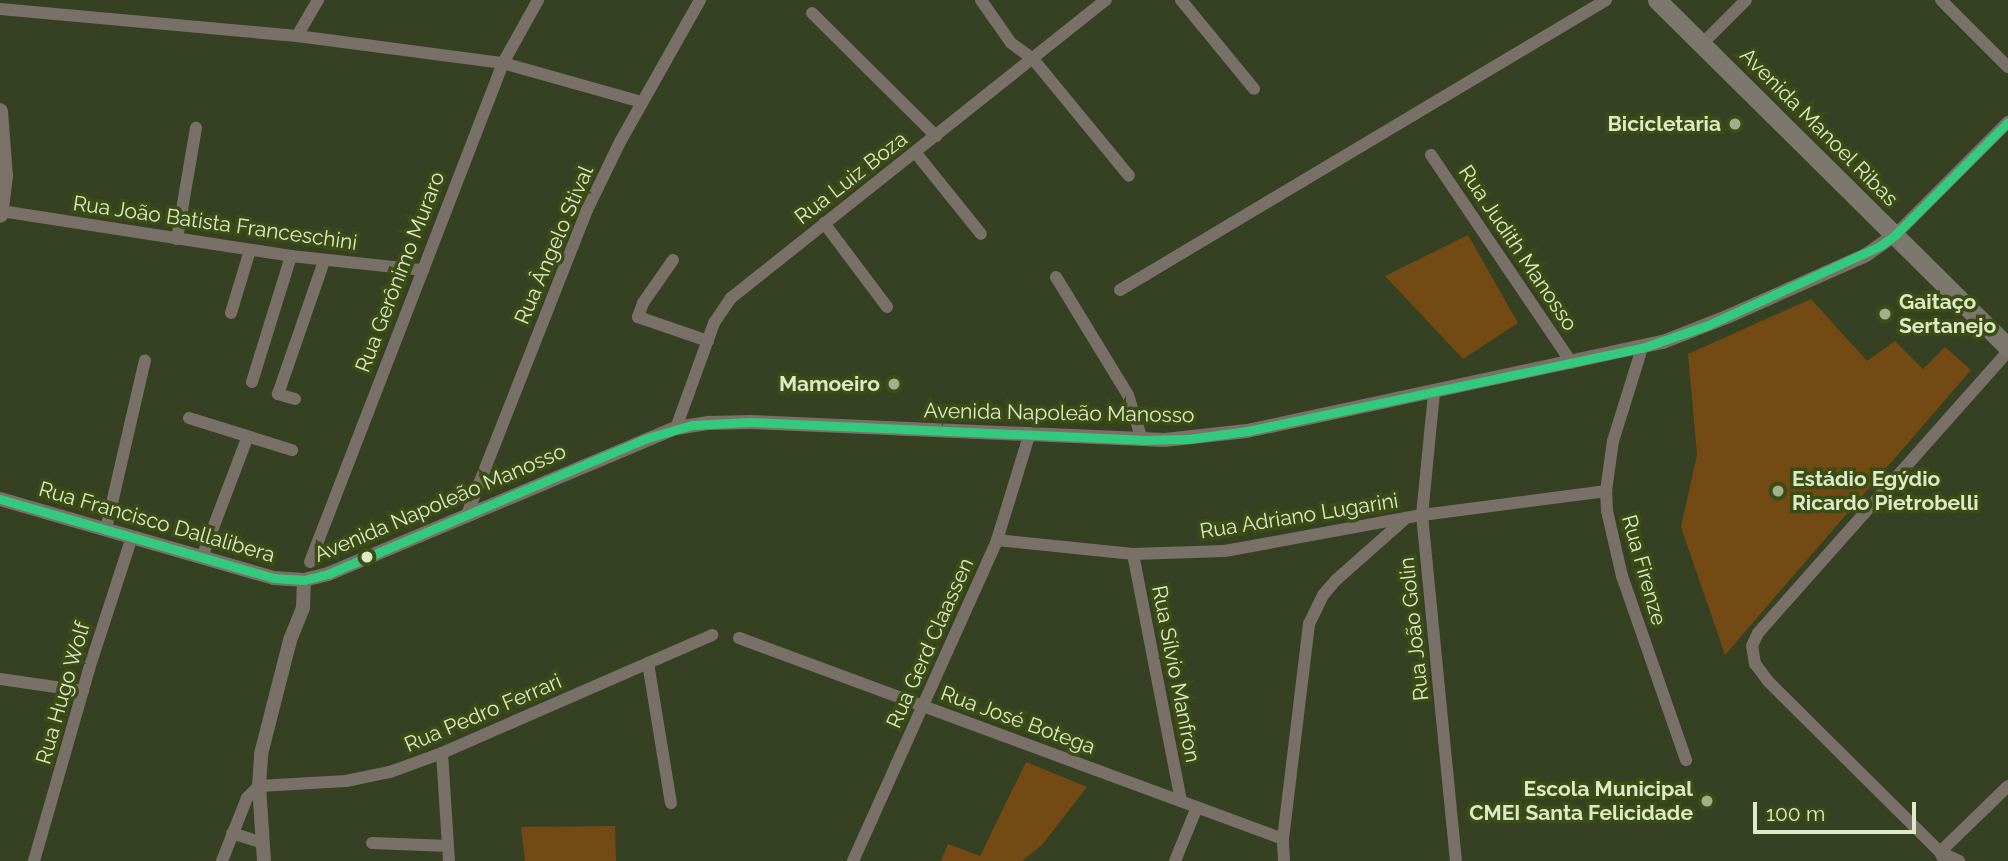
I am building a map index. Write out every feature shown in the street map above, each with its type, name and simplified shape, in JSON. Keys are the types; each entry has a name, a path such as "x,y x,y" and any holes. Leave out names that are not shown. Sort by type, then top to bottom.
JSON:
{"main road":[{"name":"Avenida Manoel Ribas","path":"1657,0 2008,349"},
{"path":"0,111 5,176 0,213"}],"street":[{"path":"298,36 318,0"},
{"name":"Rua Gerônimo Muraro","path":"310,562 503,63 538,0"},
{"name":"Rua Ângelo Stival","path":"466,516 578,232 604,174 700,0"},
{"path":"981,0 1011,43 1033,58 1129,176"},
{"name":"Rua Luiz Boza","path":"676,428 718,315 731,298 1106,0"},
{"path":"1181,0 1254,89"},
{"path":"1120,290 1606,0"},
{"path":"1703,44 1746,0"},
{"path":"1941,0 2008,67"},
{"path":"0,9 298,36 503,63 642,102"},
{"path":"812,13 936,136"},
{"path":"1895,235 2008,122"},
{"path":"177,239 196,128"},
{"path":"915,152 981,234"},
{"name":"Rua Judith Manosso","path":"1431,155 1572,363"},
{"name":"Rua João Batista Franceschini","path":"0,213 324,261 423,270"},
{"path":"824,223 887,307"},
{"name":"Avenida Napoleão Manosso","path":"304,580 328,574 676,428 709,423 750,422 1142,440 1236,433 1642,348 1685,334 1757,304 1866,255 1895,235"},
{"path":"231,313 250,250"},
{"path":"252,382 291,256"},
{"path":"673,260 643,303 638,317 708,341"},
{"path":"295,399 278,394 324,261"},
{"path":"1056,277 1128,395 1142,440"},
{"name":"Rua Firenze","path":"1642,348 1618,421 1606,491 1615,552 1686,760"},
{"path":"1959,861 1943,857 1768,681 1755,664 1752,646 1758,633 2008,349"},
{"path":"106,530 145,360"},
{"name":"Rua João Golin","path":"1434,393 1422,514 1456,861"},
{"path":"189,418 292,450"},
{"path":"202,557 248,436"},
{"name":"Rua Gerd Claassen","path":"853,861 997,540 1029,436"},
{"name":"Rua Adriano Lugarini","path":"997,540 1133,554 1247,548 1422,514 1606,491"},
{"name":"Rua Francisco Dallalibera","path":"0,499 274,578 304,580"},
{"path":"1284,861 1283,839 1305,643 1314,610 1336,580 1406,518"},
{"name":"Rua Hugo Wolf","path":"34,861 83,691 132,537"},
{"name":"Rua Sílvio Manfron","path":"1133,554 1181,801"},
{"path":"264,861 258,786 264,739 290,640 294,605 304,580"},
{"name":"Rua Pedro Ferrari","path":"258,786 371,778 442,753 712,635"},
{"name":"Rua José Botega","path":"739,638 1283,839"},
{"path":"648,663 671,803"},
{"path":"0,680 83,691"},
{"path":"442,753 449,861"},
{"path":"222,861 247,798 258,786"},
{"path":"1943,857 2008,786"},
{"path":"1175,861 1197,807"},
{"path":"232,833 262,843"},
{"path":"372,843 448,846"}],"shaded area":[{"path":"1468,235 1518,323 1463,359 1385,276"},
{"name":"Estádio Egýdio Ricardo Pietrobelli","path":"1811,299 1867,361 1895,341 1923,369 1945,347 1971,370 1725,655 1681,527 1697,455 1688,354"},
{"path":"1026,762 1087,787 1042,845 1022,861 941,861 948,844 980,856"},
{"path":"615,826 616,861 525,861 521,827"}],"transit line":[{"path":"0,499 274,578 304,580 328,574 644,439 692,425 750,422 1142,440 1188,439 1247,431 1642,348 1706,326 1880,246 1895,235 2008,122"}],"place":[{"name":"Bicicletaria","path":"1735,124"},
{"name":"Gaitaço Sertanejo","path":"1885,314"},
{"name":"Mamoeiro","path":"894,384"},
{"name":"Estádio Egýdio Ricardo Pietrobelli","path":"1778,491"},
{"name":"Escola Municipal CMEI Santa Felicidade","path":"1707,801"}]}
